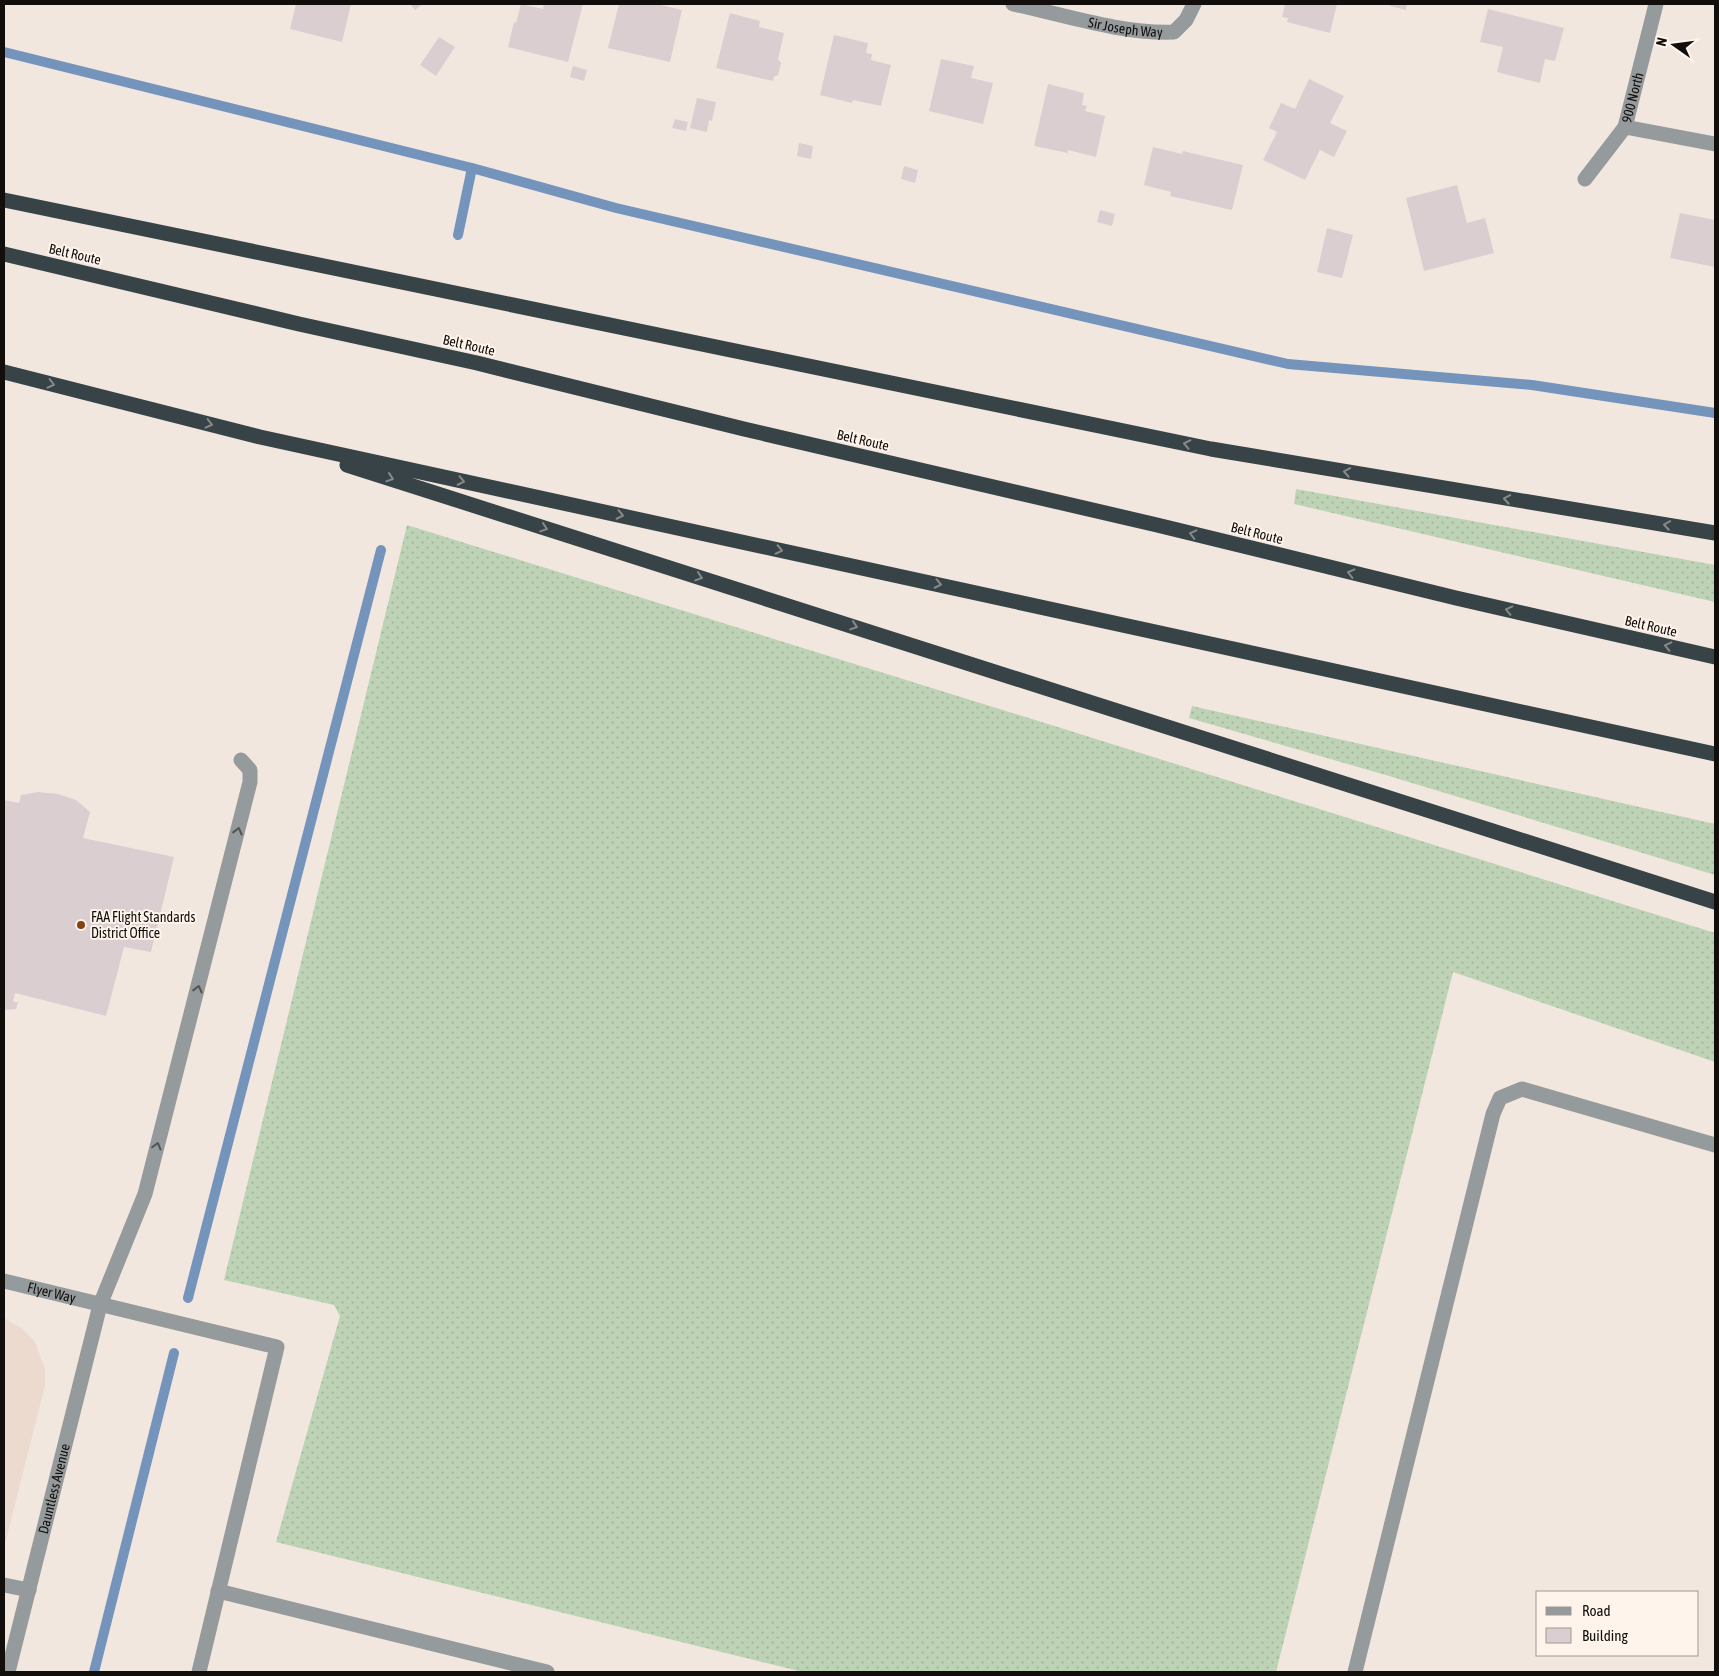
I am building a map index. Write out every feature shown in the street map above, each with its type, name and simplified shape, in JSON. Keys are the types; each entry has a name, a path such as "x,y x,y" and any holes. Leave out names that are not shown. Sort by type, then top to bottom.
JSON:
{"highway":[{"path":"4,200 1211,449 1715,533"},
{"name":"Belt Route","path":"4,254 299,324 477,363 735,427 1446,596 1715,657"},
{"path":"4,372 260,437 1715,754"},
{"path":"260,437 1715,902"}],"street":[{"name":"Sir Joseph Way","path":"1013,4 1124,28 1157,32 1174,32 1186,20 1194,4"},
{"name":"900 North","path":"1584,179 1625,127 1656,4"},
{"path":"1625,127 1715,144"},
{"name":"Dauntless Avenue","path":"8,1672 100,1305 145,1194 250,782 250,770 241,760"},
{"path":"1354,1672 1491,1124 1500,1098 1522,1089 1715,1145"},
{"name":"Flyer Way","path":"4,1281 277,1348 218,1591"},
{"path":"4,1584 29,1590"},
{"path":"199,1672 218,1591 547,1672"}],"shaded area":[{"path":"4,1318 23,1329 35,1342 45,1369 45,1385 4,1548"}],"green space":[{"path":"1296,489 1715,565 1715,602 1294,504"},
{"path":"407,525 1715,933 1715,1062 1453,972 1276,1672 803,1672 276,1542 340,1316 334,1305 224,1280"},
{"path":"1192,706 1715,824 1715,875 1389,776 1189,718"}],"building":[{"path":"296,4 351,4 342,42 290,29"},
{"path":"410,4 423,4 415,10"},
{"path":"521,4 543,9 544,4 583,4 568,62 508,47"},
{"path":"619,4 657,4 682,10 670,62 608,48"},
{"path":"1285,4 1337,4 1330,33 1287,22 1288,18 1282,17"},
{"path":"1390,4 1407,4 1406,10 1390,6"},
{"path":"1488,9 1564,28 1555,61 1545,59 1540,83 1497,72 1503,47 1480,42"},
{"path":"730,13 760,21 759,27 784,33 778,59 781,63 778,75 774,77 773,81 716,68"},
{"path":"834,35 868,43 866,53 872,54 871,60 891,65 881,106 853,100 852,103 820,95"},
{"path":"439,37 455,47 436,76 420,65"},
{"path":"941,59 974,66 971,78 993,83 983,124 929,111"},
{"path":"573,66 587,70 584,81 570,77"},
{"path":"1309,79 1344,96 1330,123 1347,131 1334,157 1320,150 1305,180 1263,160 1277,132 1269,128 1281,103 1295,109"},
{"path":"1048,84 1084,93 1082,105 1087,106 1085,111 1105,116 1096,157 1068,150 1068,153 1034,146"},
{"path":"697,98 716,102 712,121 709,120 707,132 690,128"},
{"path":"675,119 688,122 686,131 672,128"},
{"path":"799,143 813,146 811,159 797,156"},
{"path":"1153,147 1182,154 1183,151 1243,165 1232,210 1170,196 1171,192 1144,185"},
{"path":"904,166 918,170 915,183 901,179"},
{"path":"1457,185 1467,223 1485,218 1494,253 1424,271 1406,198"},
{"path":"1100,210 1115,214 1112,226 1097,222"},
{"path":"1680,213 1715,220 1715,267 1670,258"},
{"path":"1327,228 1353,235 1342,278 1317,272"},
{"name":"FAA Flight Standards District Office","path":"38,792 58,794 76,800 90,812 83,838 174,857 151,952 124,947 106,1016 15,993 13,1002 18,1002 16,1009 4,1010 4,800 19,803 21,795"}],"waterway":[{"path":"4,52 472,168 616,208 1288,364 1532,385 1715,413"},
{"path":"458,235 472,168"},
{"path":"188,1298 381,550"},
{"path":"94,1672 174,1353"}],"place":[{"name":"FAA Flight Standards District Office","path":"81,925"}]}
